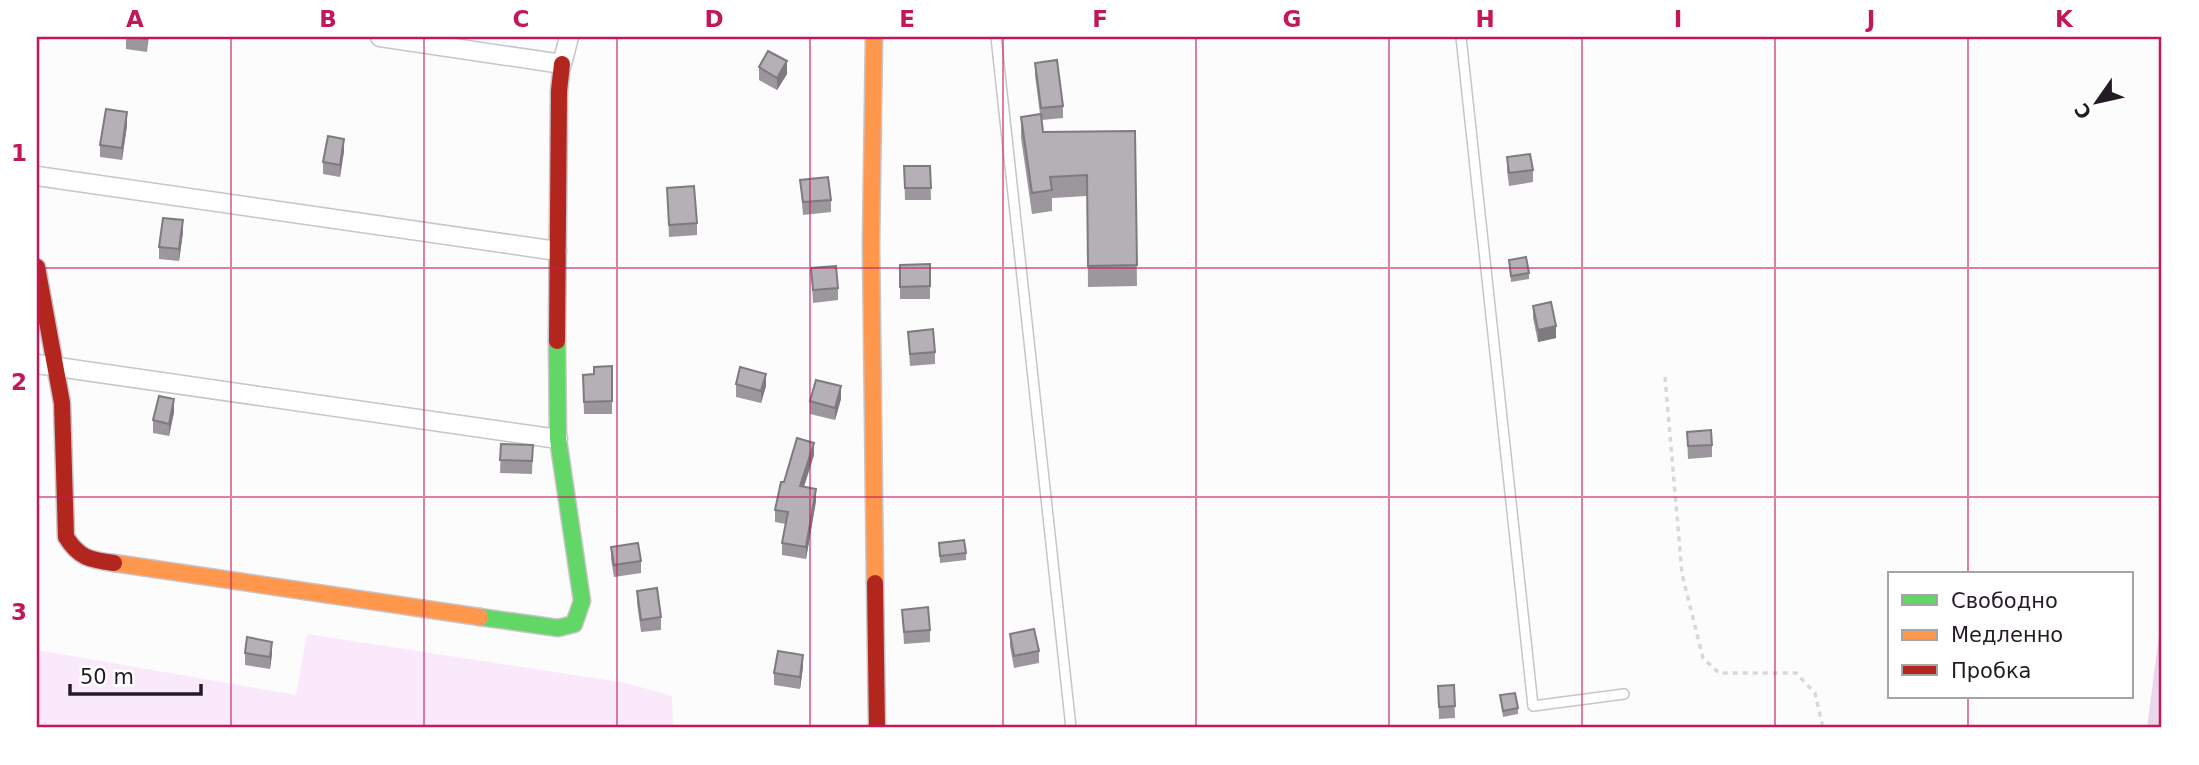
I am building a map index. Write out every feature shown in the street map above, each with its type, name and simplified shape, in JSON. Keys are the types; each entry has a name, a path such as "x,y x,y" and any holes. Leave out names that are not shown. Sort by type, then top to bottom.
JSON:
{"street":[{"path":"380,37 562,64"},
{"path":"37,267 62,403 63,515 66,537 77,554 90,560 558,628 574,624 582,601 558,439 559,90 569,37"},
{"path":"874,37 871,244 877,728"},
{"path":"37,176 557,251"},
{"path":"37,363 558,439"}],"lane":[{"path":"996,37 1071,728"},
{"path":"1461,37 1533,706 1624,694"}],"path":[{"path":"1665,377 1682,574 1703,658 1718,673 1796,673 1815,693 1824,728"}],"shaded area":[{"path":"2162,611 2162,728 2147,728"},
{"path":"307,634 626,683 672,696 673,728 37,728 37,650 296,695"}],"building":[{"path":"768,51 787,61 777,78 759,67"},
{"path":"1057,60 1063,106 1041,108 1035,63"},
{"path":"106,109 127,112 122,148 100,145"},
{"path":"1041,114 1043,132 1135,131 1137,265 1088,266 1087,175 1050,177 1052,190 1032,193 1021,117"},
{"path":"328,136 344,139 340,165 323,162"},
{"path":"1530,154 1533,170 1509,173 1507,157"},
{"path":"904,166 930,166 931,188 905,188"},
{"path":"828,177 831,200 803,202 800,180"},
{"path":"694,186 697,223 669,225 667,188"},
{"path":"163,218 183,220 179,249 159,247"},
{"path":"1526,257 1529,273 1511,276 1509,260"},
{"path":"930,264 930,286 900,287 900,265"},
{"path":"836,266 838,288 813,290 811,268"},
{"path":"1551,302 1556,326 1538,330 1533,306"},
{"path":"933,329 935,352 910,354 908,332"},
{"path":"612,366 612,401 584,402 583,375 594,374 594,367"},
{"path":"740,367 766,374 761,391 736,384"},
{"path":"816,380 841,386 835,408 810,401"},
{"path":"159,396 174,399 169,424 153,420"},
{"path":"1711,430 1712,445 1688,446 1687,432"},
{"path":"797,438 814,443 800,486 816,489 806,547 782,543 788,512 775,510 781,482 784,482"},
{"path":"501,444 533,445 532,461 500,460"},
{"path":"964,540 966,553 940,556 939,543"},
{"path":"638,543 641,561 614,565 611,547"},
{"path":"657,588 661,617 641,620 637,591"},
{"path":"928,607 930,630 904,632 902,610"},
{"path":"1034,629 1039,651 1014,656 1010,634"},
{"path":"247,637 272,642 270,657 245,653"},
{"path":"778,651 803,655 800,677 774,673"},
{"path":"1454,685 1455,706 1439,707 1438,686"},
{"path":"1515,693 1518,708 1503,711 1500,695"}],"traffic: fast":[{"path":"480,617 558,628 574,624 582,601 558,439 557,341"}],"traffic: slow":[{"path":"874,37 871,244 875,583"},
{"path":"114,563 480,617"}],"traffic: jam":[{"path":"557,341 559,91 562,64"},
{"path":"37,267 62,403 66,537 76,550 86,557 114,563"},
{"path":"875,583 877,728"}]}
